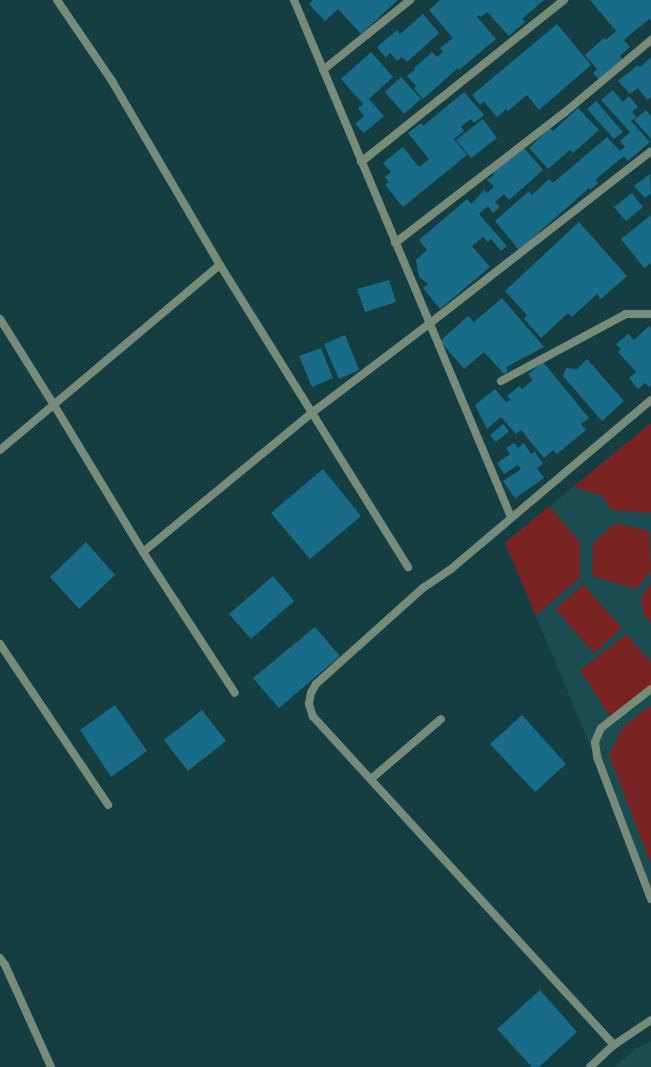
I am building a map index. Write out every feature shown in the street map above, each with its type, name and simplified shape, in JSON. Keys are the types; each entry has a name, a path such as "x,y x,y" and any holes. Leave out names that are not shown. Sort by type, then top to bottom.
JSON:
{"street":[{"path":"57,0 112,81 220,265 313,412 408,567"},
{"path":"294,0 511,517"},
{"path":"323,70 410,0"},
{"path":"361,162 564,0"},
{"path":"395,243 564,113 651,40"},
{"path":"144,552 313,412 429,324 651,151"},
{"path":"0,450 220,265"},
{"path":"501,381 626,314 651,314"},
{"path":"0,319 144,552 235,693"},
{"path":"614,1044 313,717 309,704 311,693 316,684 423,588 451,569 651,400"},
{"path":"0,644 108,805"},
{"path":"651,689 601,728 595,742 597,757 651,899"},
{"path":"371,780 441,719"},
{"path":"0,958 52,1067"},
{"path":"590,1067 614,1044 651,1020"}],"shaded area":[{"path":"651,423 651,889 505,543"},
{"path":"651,423 651,513 611,510 602,495 573,487"},
{"path":"549,506 580,542 580,577 536,616 505,543"},
{"path":"615,523 649,531 651,571 636,589 592,576 593,543"},
{"path":"583,584 622,628 594,653 555,609"},
{"path":"651,584 651,623 644,615 641,602 642,595"},
{"path":"627,634 651,663 651,687 612,719 580,670"},
{"path":"651,705 651,864 609,755 623,727"},
{"path":"651,1041 651,1067 615,1067 635,1049"}],"building":[{"path":"313,0 398,0 361,34 338,9 325,21 309,4"},
{"path":"440,0 544,0 522,19 525,22 509,36 487,12 481,17 479,15 477,17 496,39 459,70 458,68 423,99 414,89 416,86 407,76 415,70 414,68 432,52 437,57 443,52 440,48 453,38 429,10"},
{"path":"590,0 651,0 651,21 649,19 624,40 630,47 620,56 622,59 599,79 593,73 597,69 585,55 604,38 606,40 616,31"},
{"path":"423,14 439,33 407,62 402,57 397,61 390,53 386,58 377,47 397,30 400,34"},
{"path":"557,24 591,65 539,110 527,95 508,111 506,109 497,117 484,102 480,105 472,95"},
{"path":"371,52 393,77 369,99 384,116 364,133 355,124 364,116 358,108 363,104 341,79"},
{"path":"651,57 651,97 647,100 638,88 630,94 618,81 638,65 640,67"},
{"path":"401,77 421,99 404,114 385,92"},
{"path":"613,90 623,102 629,96 638,107 632,112 636,117 631,121 650,142 628,161 624,156 595,180 598,183 590,190 589,188 519,250 495,221 529,191 532,195 549,179 553,183 607,137 620,151 625,147 620,141 630,132 601,100"},
{"path":"464,92 484,115 474,123 471,119 461,127 464,131 454,139 467,155 403,207 385,185 389,182 385,177 391,172 383,163 403,147 419,167 429,159 408,133 421,123 423,126"},
{"path":"596,101 623,132 614,139 587,109"},
{"path":"578,108 599,130 573,153 570,150 548,169 529,148 550,128 553,131"},
{"path":"646,110 651,116 651,139 634,120"},
{"path":"483,119 497,138 471,158 456,140"},
{"path":"524,148 543,170 509,200 504,194 495,202 500,207 493,213 488,206 479,214 507,246 501,251 491,239 488,242 483,237 472,246 490,267 440,309 423,288 428,284 419,277 416,260 427,250 419,240 467,199 471,204 484,190 487,193 494,187 487,180 494,175 492,173"},
{"path":"650,174 651,193 645,198 634,186"},
{"path":"632,193 643,207 626,221 614,207"},
{"path":"651,215 651,263 644,268 621,239"},
{"path":"579,222 627,276 601,299 597,294 572,317 568,313 541,338 524,319 527,315 505,291"},
{"path":"389,280 396,302 365,312 357,289"},
{"path":"502,298 544,347 506,367 508,371 504,374 484,352 464,369 440,341 468,316 474,322"},
{"path":"649,326 651,329 651,385 649,387 641,378 645,383 638,389 629,378 636,372 618,352 621,349 616,344 628,334 634,340"},
{"path":"345,335 359,370 339,379 324,344"},
{"path":"321,348 333,378 312,387 299,356"},
{"path":"587,359 624,401 602,421 563,376 566,368 577,369"},
{"path":"543,362 589,418 581,424 586,430 557,454 553,450 544,458 521,430 516,434 501,417 487,429 475,405 495,389 506,402 510,400 507,396 519,386 522,389 533,380 528,374"},
{"path":"503,424 509,431 496,442 490,435"},
{"path":"514,443 518,448 524,443 531,454 535,452 543,464 537,468 544,478 515,498 503,481 521,469 518,465 504,474 497,463 510,454 506,448"},
{"path":"323,469 361,516 310,559 271,513"},
{"path":"86,542 115,575 79,609 50,577"},
{"path":"273,576 294,601 251,639 229,614"},
{"path":"315,627 340,656 279,708 253,678"},
{"path":"115,705 147,751 111,777 80,730"},
{"path":"202,710 226,741 188,771 164,740"},
{"path":"522,715 566,764 535,792 490,744"},
{"path":"540,990 577,1032 539,1067 532,1067 497,1029"}]}
